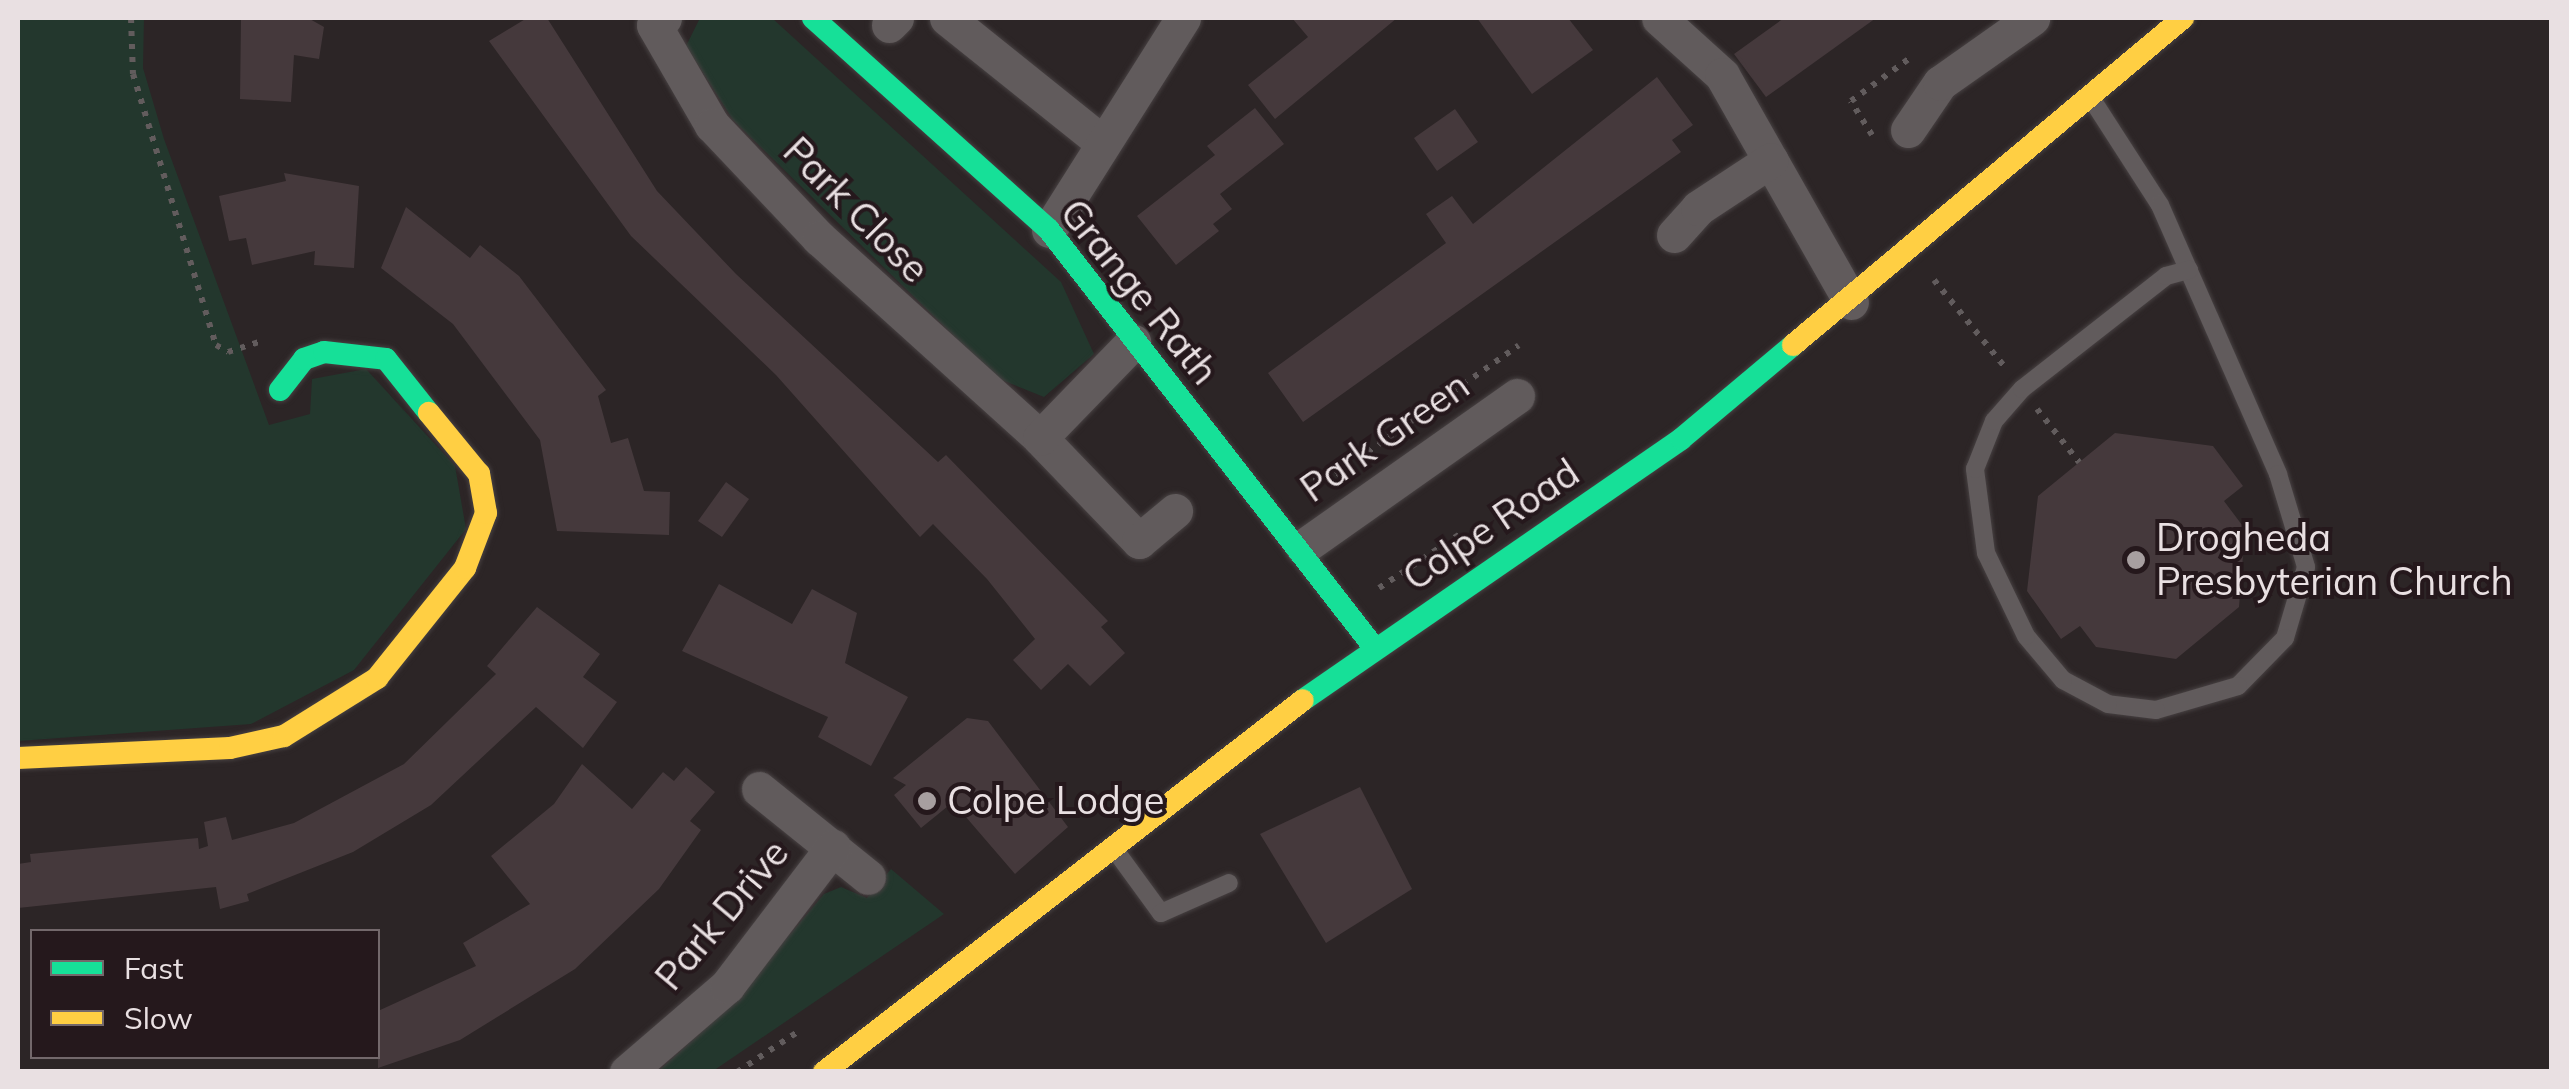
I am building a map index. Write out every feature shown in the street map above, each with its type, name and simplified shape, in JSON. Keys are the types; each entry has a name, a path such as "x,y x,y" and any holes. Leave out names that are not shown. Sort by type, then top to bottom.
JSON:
{"street":[{"name":"Park Close","path":"664,18 654,25 712,125 819,238 1040,438 1139,541 1174,511"},
{"name":"Grange Rath","path":"812,18 1048,230 1133,342 1302,547 1373,646"},
{"path":"947,18 1103,143"},
{"path":"1048,230 1183,18"},
{"path":"1659,18 1722,74 1852,302"},
{"path":"1891,135 1940,84 2032,18"},
{"name":"Colpe Road","path":"824,1072 1115,850 1201,772 1373,646 1681,439 1852,302 2184,18"},
{"path":"1674,235 1698,208 1770,160"},
{"path":"1040,438 1133,342"},
{"path":"18,758 230,748 284,736 376,678 466,568 486,513 479,474 386,358 324,352 304,359 280,390"},
{"name":"Park Green","path":"1302,547 1517,396"},
{"name":"Park Drive","path":"759,788 868,877"},
{"name":"Park Drive","path":"626,1072 727,986 832,848"}],"lane":[{"path":"2090,98 2160,204 2278,474 2306,567 2285,638 2238,686 2156,710 2108,704 2063,680 2026,636 1986,553 1975,503 1982,444 2022,389 2166,276 2188,270"},
{"path":"1115,850 1162,914 1229,883"}],"path":[{"path":"131,18 133,74 216,345 228,352 269,338"},
{"path":"1891,135 1851,101 1915,54"},
{"path":"1910,253 2079,462"},
{"path":"1286,463 1298,478 1325,482 1519,345"}],"green space":[{"path":"18,18 144,18 143,68 164,139 269,425 310,414 312,379 366,369 455,466 466,529 354,670 251,724 18,741"},
{"path":"700,18 772,18 1061,282 1094,354 1044,397 997,378 733,120 686,46"},
{"path":"891,869 944,914 713,1071 657,1072 724,1012 824,894 841,887 867,898"}],"building":[{"path":"241,18 308,18 324,27 319,59 294,55 291,102 240,99"},
{"path":"527,18 547,18 657,191 736,274 938,462 946,455 1108,621 1101,627 1125,653 1090,686 1068,664 1041,690 1013,660 1035,639 987,579 933,524 920,537 776,375 631,236 489,41"},
{"path":"1292,18 1397,18 1275,119 1248,85 1308,37"},
{"path":"1477,18 1568,18 1593,50 1532,94"},
{"path":"1784,18 1876,18 1766,97 1734,54"},
{"path":"1657,77 1693,125 1672,140 1681,152 1303,422 1268,373 1446,243 1426,214 1452,196 1473,224"},
{"path":"1255,108 1284,144 1220,194 1232,209 1213,224 1219,231 1176,265 1137,216 1215,155 1207,146"},
{"path":"1455,109 1478,142 1437,171 1414,138"},
{"path":"284,173 359,186 354,268 314,265 315,251 252,265 246,238 229,241 219,196 286,181"},
{"path":"406,207 470,258 480,245 519,276 606,390 598,396 611,443 628,438 644,491 670,492 669,535 557,531 540,440 453,324 381,268"},
{"name":"Drogheda Presbyterian Church","path":"2115,433 2213,446 2243,486 2224,501 2245,529 2239,607 2176,659 2096,647 2080,626 2061,639 2027,591 2038,496"},
{"path":"726,482 749,499 722,537 698,521"},
{"path":"719,584 792,624 812,589 857,613 845,663 908,697 871,766 818,737 828,717 682,651"},
{"path":"537,607 600,654 583,677 617,702 583,748 536,707 431,805 353,852 247,894 249,901 220,909 216,887 18,908 18,864 31,862 30,854 198,838 199,849 208,846 204,822 226,817 232,840 294,823 404,764 496,674 487,666"},
{"name":"Colpe Lodge","path":"967,718 988,721 1068,827 1015,874 953,802 921,828 894,795 906,785 893,778"},
{"path":"582,764 632,809 663,772 674,781 686,767 715,792 690,821 701,830 659,889 575,969 460,1040 378,1068 380,1010 476,966 463,943 530,904 491,856 554,804"},
{"path":"1360,787 1412,889 1326,943 1260,834"}],"traffic: fast":[{"path":"813,18 1049,230 1373,646"},
{"path":"1303,700 1681,439 1793,345"},
{"path":"280,390 304,359 324,352 386,359 429,413"}],"traffic: slow":[{"path":"1793,345 2183,18"},
{"path":"18,758 230,748 284,736 377,678 465,568 486,513 479,474 429,413"},
{"path":"824,1072 1303,700"}],"place":[{"name":"Drogheda Presbyterian Church","path":"2136,560"},
{"name":"Colpe Lodge","path":"927,801"}]}
